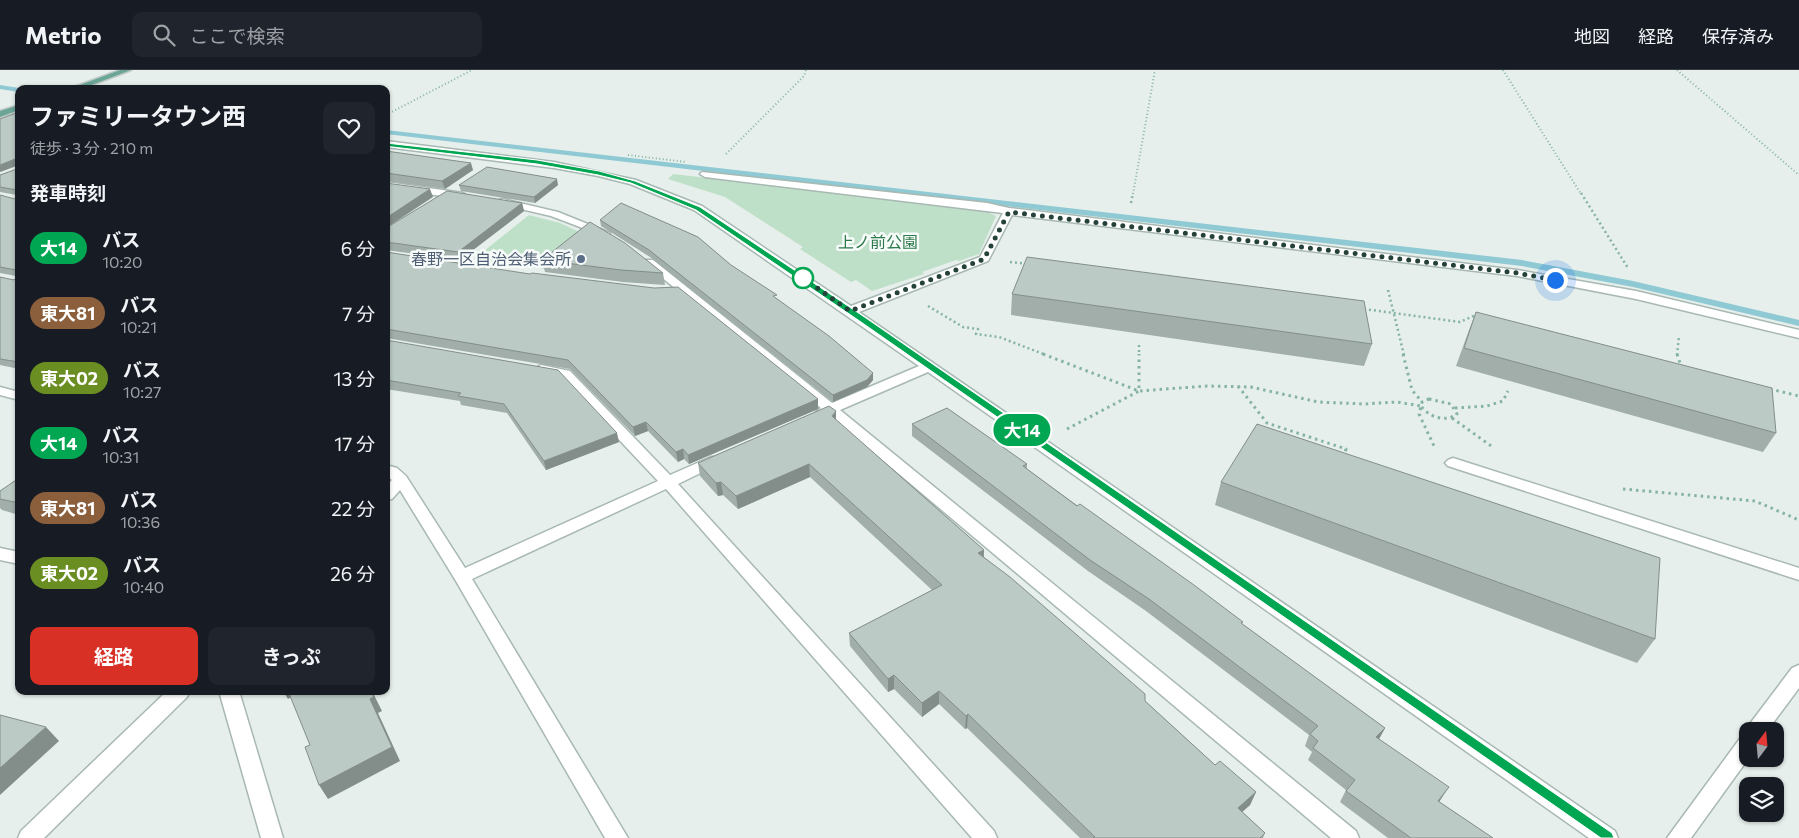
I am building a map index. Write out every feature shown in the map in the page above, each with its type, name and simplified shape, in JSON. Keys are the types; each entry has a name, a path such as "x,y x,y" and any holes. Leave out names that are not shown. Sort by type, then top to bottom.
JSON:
{"main road":[{"path":"84,85 127,70"},
{"path":"0,114 15,108"}],"street":[{"path":"390,144 501,158 599,173 633,182 683,201 730,228 930,366 1606,838"},
{"path":"488,167 501,158"},
{"path":"705,174 987,206 1009,212 1517,273 1636,295 1799,334"},
{"path":"433,204 462,184"},
{"path":"390,186 472,197"},
{"path":"491,200 529,206 572,218 613,238"},
{"path":"850,311 984,259 1009,212"},
{"path":"637,254 830,409 1348,838"},
{"path":"665,291 682,290"},
{"path":"812,417 930,366"},
{"path":"528,367 565,374 668,482 986,838"},
{"path":"0,391 15,395"},
{"path":"462,577 731,454"},
{"path":"1452,463 1799,574"},
{"path":"394,475 462,577 617,838"},
{"path":"0,554 15,557"},
{"path":"1763,722 1799,673"},
{"path":"29,838 176,695"},
{"path":"230,695 272,838"},
{"path":"1678,838 1739,756"}],"path":[{"path":"390,113 472,70"},
{"path":"705,174 804,76 806,70"},
{"path":"1127,226 1155,70"},
{"path":"1503,70 1629,270"},
{"path":"1677,70 1799,175"},
{"path":"1007,261 1034,265"},
{"path":"1388,290 1412,390 1429,414 1447,419 1455,416 1457,411 1454,408"},
{"path":"928,306 963,326 978,329 976,334 999,337 1139,390 1214,385 1251,387 1318,402 1364,404 1397,402 1421,404 1429,399 1440,400 1454,408 1486,406 1503,401 1508,391"},
{"path":"1355,308 1460,322 1477,314 1486,316"},
{"path":"1679,336 1677,355 1681,366"},
{"path":"1139,345 1139,390"},
{"path":"1672,364 1690,368"},
{"path":"1763,387 1799,396"},
{"path":"1067,429 1139,390"},
{"path":"1421,404 1419,414 1438,454 1452,463"},
{"path":"1617,488 1755,501 1799,520"}],"green space":[{"name":"上ノ前公園","path":"673,174 984,210 996,216 979,254 959,261 956,260 922,272 924,274 872,291 856,280 851,282 800,249 803,247 725,197 668,179"},
{"path":"529,215 560,223 584,234 546,269 474,259"}],"building":[{"path":"15,113 15,159 0,165 0,119"},
{"path":"390,152 471,163 442,181 390,174"},
{"path":"487,167 557,179 534,197 459,185"},
{"path":"15,170 15,190 0,187 0,175"},
{"path":"390,184 430,189 390,215"},
{"path":"447,191 522,203 458,252 390,243 390,226"},
{"path":"0,195 15,199 15,270 0,267"},
{"path":"621,203 698,237 731,265 777,295 773,296 829,336 873,373 867,380 833,395 649,250 600,220"},
{"path":"590,222 625,243 663,273 621,270 542,260"},
{"path":"390,253 530,274 654,288 678,287 818,399 688,455 683,449 676,452 646,422 633,427 568,360 390,330"},
{"path":"1027,257 1364,301 1372,344 1012,294"},
{"path":"0,277 14,280 15,361 0,359"},
{"path":"1476,312 1772,388 1776,433 1464,348"},
{"path":"390,341 558,370 617,433 544,461 504,404 458,396 461,393 390,381"},
{"path":"829,406 836,411 832,416 984,550 978,553 1010,577 1145,694 1145,701 1215,765 1220,761 1256,792 1238,808 1265,833 1260,838 1093,838 1095,837 968,714 966,716 939,691 922,703 894,675 888,679 849,633 942,585 809,464 736,496 721,482 716,483 698,463"},
{"path":"947,408 1027,464 1023,466 1077,506 1080,504 1194,585 1243,622 1241,623 1385,728 1376,737 1449,787 1438,801 1493,838 1411,838 1346,791 1355,780 1313,748 1318,741 1310,734 1318,726 1149,599 1090,560 912,424"},
{"path":"1257,424 1660,558 1655,639 1221,482"},
{"path":"15,481 15,502 0,499 0,491"},
{"path":"290,695 373,695 374,697 370,699 392,747 319,785 305,747 310,745"},
{"path":"0,715 46,727 0,768"}],"waterway":[{"path":"0,87 15,89"},
{"path":"390,132 1522,263 1633,284 1799,323"}],"bus line":[{"name":"大14","path":"390,144 537,162 599,173 633,182 698,208 864,320 1606,838"}],"place":[{"name":"春野一区自治会集会所","path":"581,259"}],"route":[{"path":"803,278 850,311 984,259 1009,212 1517,273 1555,280"}]}
